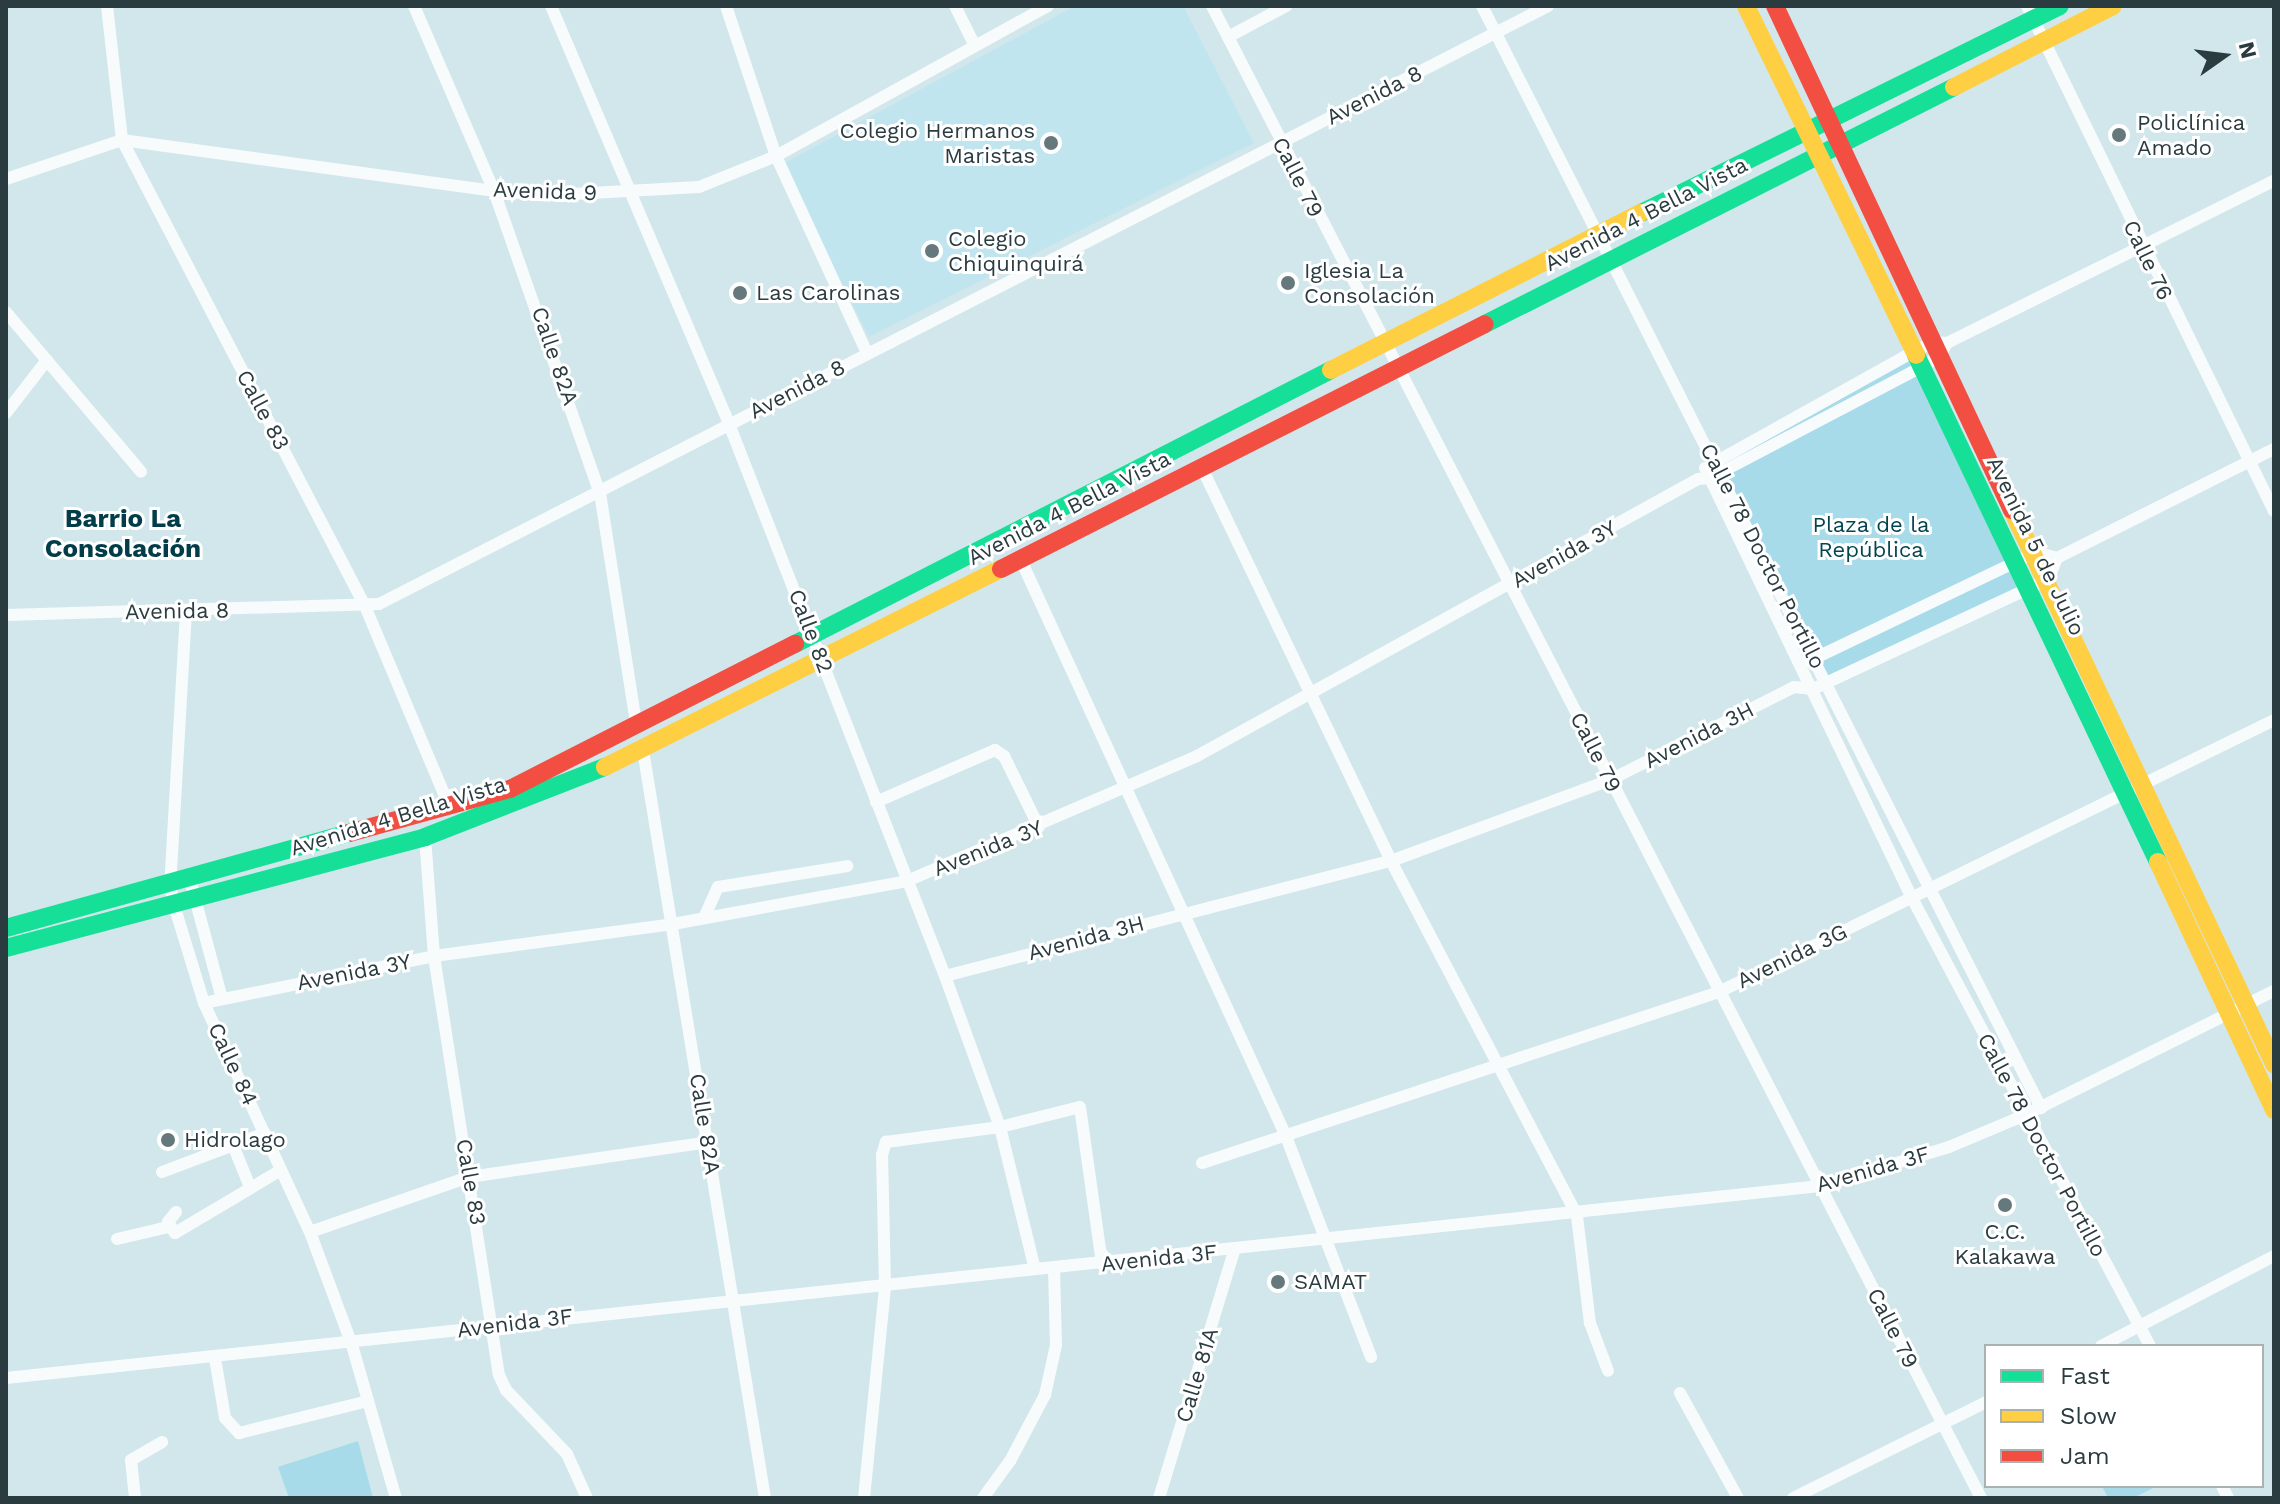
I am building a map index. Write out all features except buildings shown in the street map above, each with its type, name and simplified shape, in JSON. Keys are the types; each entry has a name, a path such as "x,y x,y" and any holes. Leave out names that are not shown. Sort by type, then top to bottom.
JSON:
{"street":[{"name":"Calle 83","path":"107,6 122,140 365,606 450,808"},
{"name":"Calle 82A","path":"414,6 494,191 600,493 636,724"},
{"name":"Calle 82","path":"551,6 729,424 945,976 1000,1127 1035,1269"},
{"path":"726,6 776,156 867,353"},
{"path":"955,6 974,44"},
{"name":"Avenida 9","path":"6,179 122,140 494,191 630,192 699,187 776,156 974,44 1048,6"},
{"name":"Calle 79","path":"1212,6 1981,1498"},
{"path":"1228,37 1286,6"},
{"name":"Calle 78 Doctor Portillo","path":"1482,6 1609,260 1912,898 2149,1344"},
{"name":"Avenida 8","path":"6,615 365,606 600,493 867,353 1548,6"},
{"name":"Avenida 5 de Julio","path":"1746,6 2030,588 2274,1064"},
{"name":"Avenida 5 de Julio","path":"1775,6 2049,578 2228,1014 2274,1110"},
{"name":"Avenida 4 Bella Vista","path":"6,928 190,880 510,789 1596,235 1807,135 2030,13 2060,6"},
{"name":"Avenida 4 Bella Vista","path":"6,948 425,837 512,807 643,750 2113,6"},
{"name":"Calle 76","path":"2030,13 2140,246 2274,511"},
{"name":"Avenida 3Y","path":"1710,471 1822,419 1940,347 2274,181"},
{"path":"6,312 141,472"},
{"name":"Avenida 3Y","path":"204,1003 434,956 673,924 907,881 1129,787 1511,584 1710,471 1815,406 1919,359"},
{"path":"6,413 47,360"},
{"path":"1815,406 1822,419"},
{"path":"2057,558 2036,552 1816,658 1802,665 1794,687 1813,689 2030,588 2049,578 2057,558 2274,449"},
{"path":"1202,468 1391,861 1577,1216 1590,1323 1608,1371"},
{"name":"Calle 78 Doctor Portillo","path":"1710,471 1816,658 1928,890 2041,1108"},
{"path":"1020,558 1129,787 1285,1134 1371,1357"},
{"name":"Calle 84","path":"186,611 170,885 174,905 204,1003 310,1232 352,1345 396,1498"},
{"name":"Avenida 3H","path":"945,976 1391,861 1610,780 1794,687"},
{"name":"Avenida 3G","path":"1202,1163 1719,992 2274,720"},
{"name":"Calle 82A","path":"643,750 765,1498"},
{"path":"876,802 995,750 1004,756 1039,827"},
{"name":"Calle 83","path":"425,837 434,956 502,1383 567,1454 587,1498"},
{"path":"704,918 718,887 847,866"},
{"name":"Calle 84","path":"190,880 222,999"},
{"name":"Avenida 3F","path":"6,1378 352,1345 495,1324 1577,1216 1820,1186 1949,1147 2025,1115 2274,991"},
{"path":"864,1498 885,1286 882,1155 886,1142 1000,1127 1076,1106 1083,1111 1102,1264"},
{"path":"162,1172 265,1133"},
{"path":"310,1232 469,1177 708,1142"},
{"path":"233,1145 250,1187"},
{"path":"117,1239 168,1227 179,1233 281,1170"},
{"path":"168,1227 176,1212"},
{"name":"Calle 81A","path":"1159,1498 1234,1251"},
{"path":"2105,1344 2274,1256"},
{"path":"983,1498 1010,1461 1045,1395 1056,1345 1054,1267"},
{"path":"215,1358 225,1418 239,1433 368,1401"},
{"path":"1680,1393 1738,1498"},
{"path":"1793,1498 1984,1403"},
{"path":"135,1498 131,1460 162,1442"}],"shaded area":[{"name":"Colegio Chiquinquirá","path":"1075,6 1183,6 1254,143 869,337 781,165"}],"green space":[{"name":"Plaza de la República","path":"1908,360 2022,595 1823,687 1715,468"},
{"path":"358,1441 373,1498 289,1498 278,1467"},
{"path":"2103,1488 2153,1488 2133,1498 2108,1498"}],"traffic: fast":[{"path":"1641,213 2060,6"},
{"path":"1485,324 1954,87"},
{"path":"1916,355 2158,862"},
{"path":"795,644 1331,370"},
{"path":"6,948 425,837 605,767"},
{"path":"6,928 349,833"}],"traffic: slow":[{"path":"1746,6 1916,355"},
{"path":"1954,87 2113,6"},
{"path":"1331,370 1641,213"},
{"path":"2012,510 2274,1064"},
{"path":"605,767 1001,569"},
{"path":"2158,862 2274,1110"}],"traffic: jam":[{"path":"1775,6 2012,510"},
{"path":"1001,569 1485,324"},
{"path":"349,833 510,789 795,644"}],"place":[{"name":"Policlínica Amado","path":"2119,135"},
{"name":"Colegio Hermanos Maristas","path":"1051,143"},
{"name":"Colegio Chiquinquirá","path":"932,251"},
{"name":"Iglesia La Consolación","path":"1288,283"},
{"name":"Las Carolinas","path":"740,293"},
{"name":"Hidrolago","path":"168,1140"},
{"name":"C.C. Kalakawa","path":"2005,1205"},
{"name":"SAMAT","path":"1278,1282"}],"district":[{"name":"Barrio La Consolación","path":"123,534"}]}
